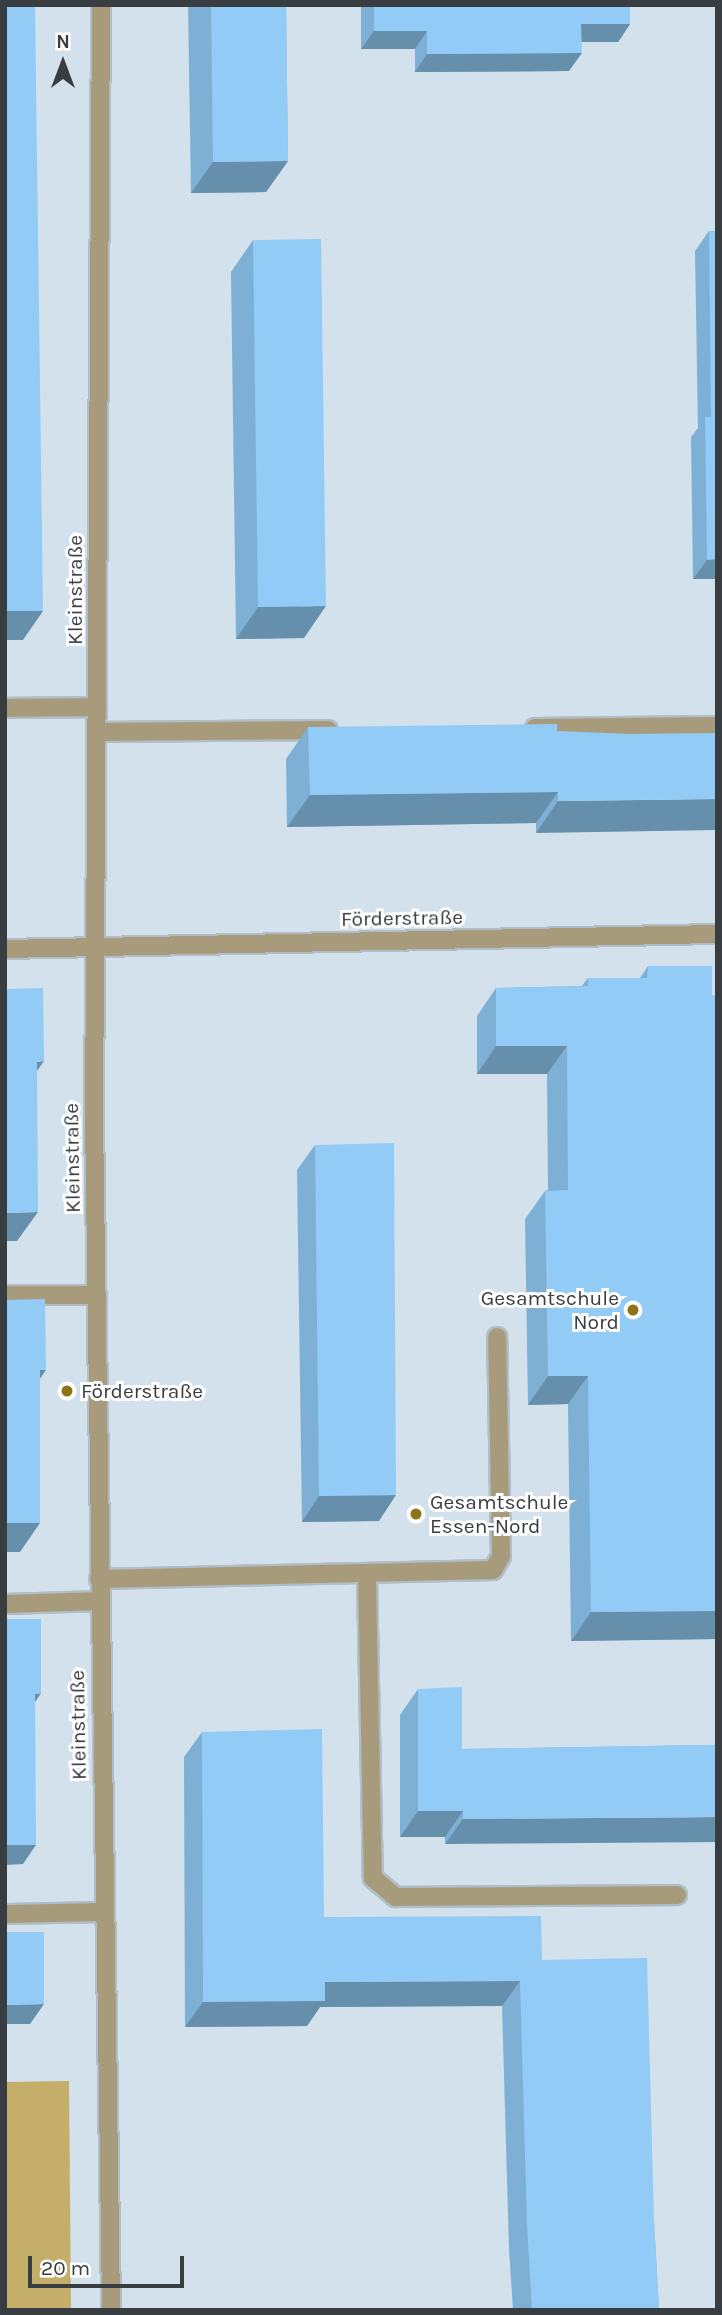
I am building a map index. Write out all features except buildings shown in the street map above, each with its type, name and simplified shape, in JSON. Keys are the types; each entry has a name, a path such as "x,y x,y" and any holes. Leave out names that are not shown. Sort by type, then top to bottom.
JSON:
{"street":[{"name":"Kleinstraße","path":"101,5 97,1295 103,1912 111,2310"},
{"path":"5,708 97,707"},
{"path":"510,728 717,726"},
{"path":"97,732 345,730"},
{"name":"Förderstraße","path":"5,949 717,934"},
{"path":"5,1295 97,1295"},
{"path":"99,1579 367,1576 493,1570 501,1556 497,1337"},
{"path":"367,1576 373,1878 396,1897 677,1895"},
{"path":"5,1604 99,1601"},
{"path":"5,1914 103,1912"}],"shaded area":[{"path":"69,2081 71,2310 5,2310 5,2082"}],"place":[{"name":"Gesamtschule Nord","path":"633,1310"},
{"name":"Förderstraße","path":"67,1391"},
{"name":"Gesamtschule Essen-Nord","path":"416,1514"}]}
